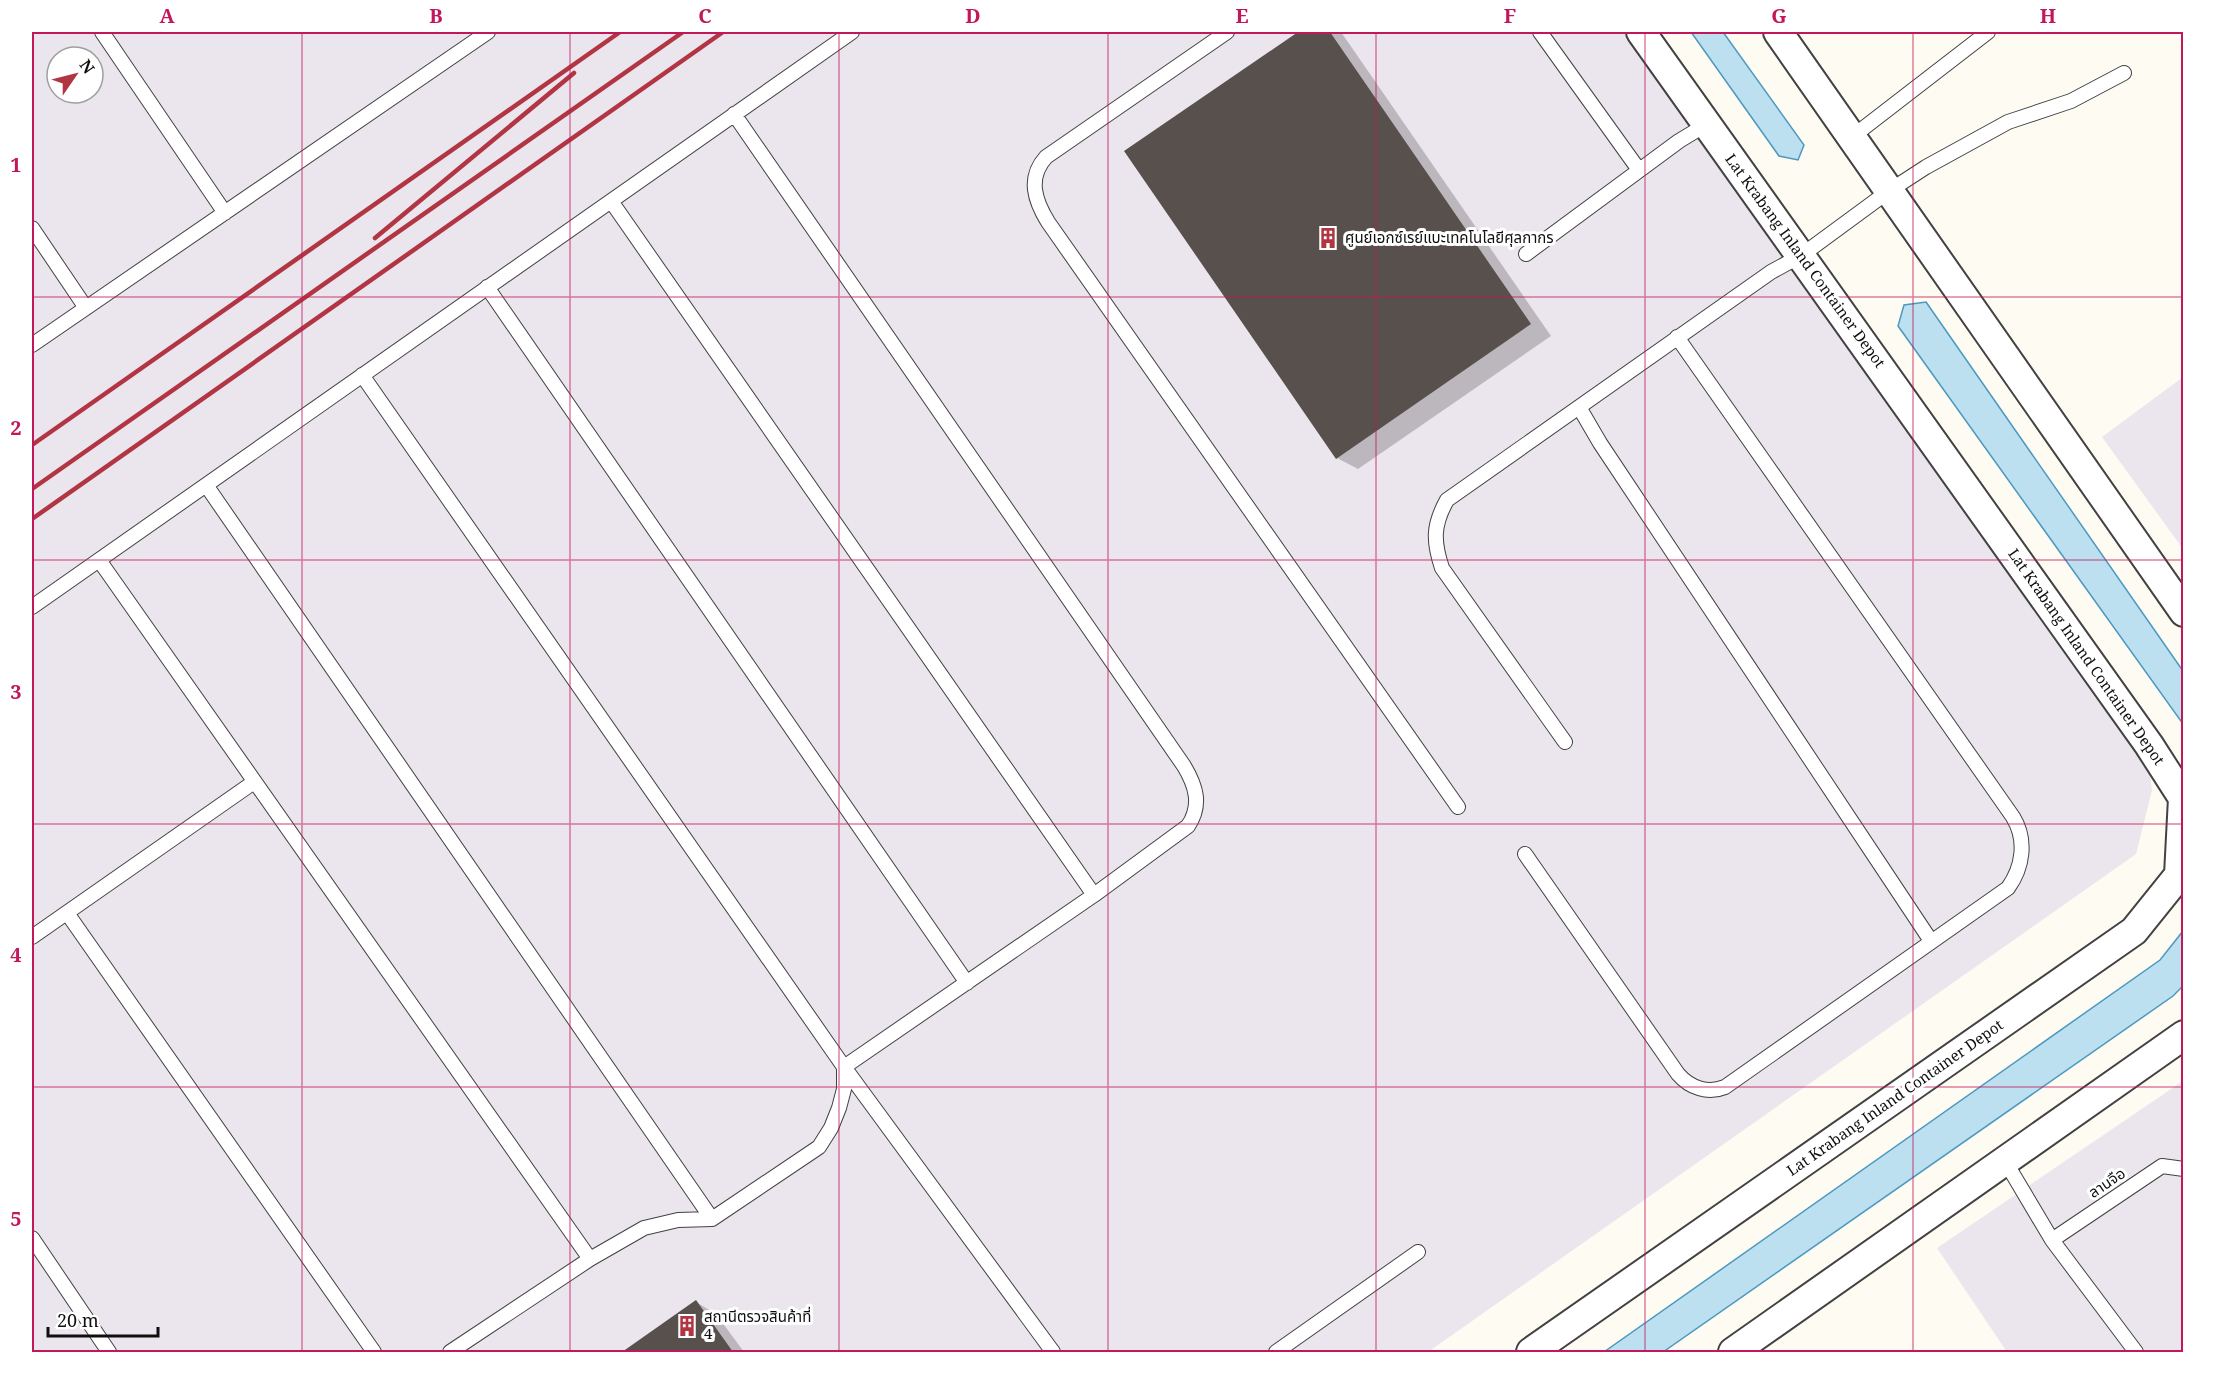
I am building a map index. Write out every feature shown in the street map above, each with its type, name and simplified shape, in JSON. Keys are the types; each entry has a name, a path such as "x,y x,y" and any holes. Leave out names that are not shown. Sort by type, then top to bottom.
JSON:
{"street":[{"name":"Lat Krabang Inland Container Depot","path":"1531,1353 2134,931 2180,875 2183,798 2149,745 1641,32"},
{"path":"1778,32 2178,594"},
{"path":"1733,1353 2184,1035"}],"lane":[{"path":"102,32 225,213"},
{"path":"32,345 488,32"},
{"path":"32,607 852,32"},
{"path":"1227,32 1046,157 1035,177 1035,196 1048,222 1458,807"},
{"path":"1540,32 1639,170"},
{"path":"1852,137 1988,32"},
{"path":"1565,742 1442,568 1436,550 1435,531 1439,514 1447,500 1771,272 1802,255 1889,191 2008,122 2070,101 2124,73"},
{"path":"734,114 1192,779 1197,797 1194,818 1188,826 1094,895 844,1067"},
{"path":"1526,254 1679,141 1707,124"},
{"path":"611,201 1094,895"},
{"path":"32,228 86,308"},
{"path":"487,287 967,983"},
{"path":"1525,854 1678,1074 1688,1084 1700,1089 1714,1090 1725,1087 2008,888 2020,863 2022,843 2018,825 1677,338"},
{"path":"362,375 844,1067 1053,1353"},
{"path":"1579,407 1607,453 1930,941"},
{"path":"206,485 712,1219"},
{"path":"99,560 590,1259"},
{"path":"32,937 254,782"},
{"path":"67,913 374,1353"},
{"path":"450,1353 590,1259 644,1228 678,1220 712,1219 819,1147 831,1128 839,1108 844,1089 844,1067"},
{"path":"2005,1161 2052,1240 2136,1353"},
{"name":"ลานจือ","path":"2052,1240 2162,1166 2184,1169"},
{"path":"32,1238 109,1353"},
{"path":"1276,1353 1418,1252"}],"shaded area":[{"path":"32,32 1649,32 2142,721 2152,790 2136,854 1428,1352 32,1352"},
{"path":"2183,377 2183,549 2102,437"},
{"path":"2183,1081 2183,1352 2007,1352 1937,1248"}],"water":[{"path":"1691,32 1723,32 1804,145 1798,160 1779,156"},
{"path":"1926,302 2183,671 2183,724 1898,326 1904,305"},
{"path":"2183,931 2183,986 2173,996 1663,1352 1604,1352 2160,960"}],"building":[{"name":"ศูนย์เอกซ์เรย์แบะเทคโนโลยีศุลกากร","path":"1298,32 1330,32 1531,324 1336,459 1124,151"},
{"name":"สถานีตรวจสินค้าที่ 4","path":"696,1300 733,1352 622,1352"}],"railway":[{"path":"32,445 620,32"},
{"path":"32,489 683,32"},
{"path":"32,519 723,32"},
{"path":"375,238 574,73"}],"place":[{"name":"ศูนย์เอกซ์เรย์แบะเทคโนโลยีศุลกากร","path":"1328,238"},
{"name":"สถานีตรวจสินค้าที่ 4","path":"687,1326"}]}
